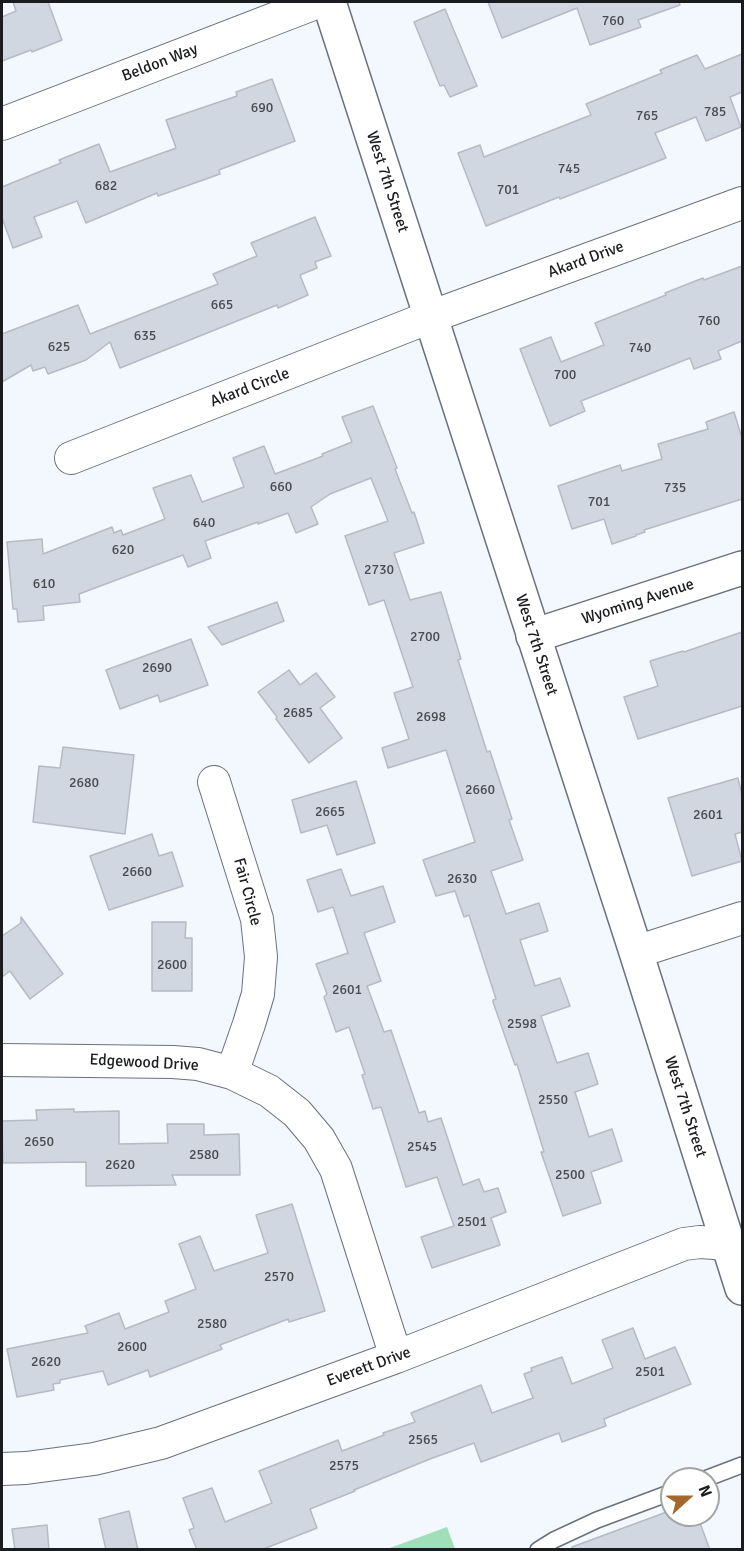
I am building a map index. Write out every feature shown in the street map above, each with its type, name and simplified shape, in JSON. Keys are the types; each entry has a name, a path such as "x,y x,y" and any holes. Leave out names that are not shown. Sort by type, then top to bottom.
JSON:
{"main road":[{"name":"West 7th Street","path":"329,2 636,952 736,1248 742,1288"},
{"name":"Wyoming Avenue","path":"533,636 742,567"}],"street":[{"name":"Beldon Way","path":"2,124 318,2"},
{"name":"Akard Drive","path":"430,317 742,203"},
{"name":"Akard Circle","path":"71,458 430,317"},
{"name":"Fair Circle","path":"214,782 257,919 261,957 258,994 232,1072"},
{"path":"636,952 742,918"},
{"name":"Edgewood Drive","path":"2,1060 198,1064 232,1072 269,1091 297,1113 319,1139 336,1170 396,1357"},
{"name":"Everett Drive","path":"2,1469 94,1459 161,1443 396,1357 684,1244 700,1242 736,1248"}],"lane":[{"path":"720,1473 742,1464"},
{"path":"538,1550 597,1520 660,1496"}],"green space":[{"path":"447,1527 455,1549 387,1549"}],"building":[{"path":"13,2 48,2 62,40 2,61 2,17 16,11"},
{"path":"488,2 679,2 680,5 638,20 641,27 590,45 577,8 502,38"},
{"path":"445,9 477,86 450,97 444,85 440,86 414,22"},
{"path":"742,54 742,92 730,97 741,127 706,141 696,117 655,133 666,158 486,226 458,153 480,145 484,157 591,115 586,104 662,73 660,70 697,55 705,69"},
{"path":"272,79 295,141 219,170 220,174 158,196 157,193 86,223 77,201 34,217 42,237 13,248 2,218 2,187 61,163 59,160 99,144 110,172 176,148 166,120 237,96 236,92"},
{"path":"315,217 331,256 315,262 317,268 300,275 308,295 278,308 277,305 120,368 110,342 86,360 48,374 45,367 33,371 31,365 2,382 2,334 78,305 90,334 218,284 213,274 257,256 251,243"},
{"path":"742,266 742,341 718,351 721,359 694,369 690,358 581,401 585,411 550,426 520,349 551,337 561,362 604,345 595,323 703,278 704,280"},
{"path":"373,406 424,543 394,553 410,600 441,592 461,659 458,660 487,752 490,751 512,819 509,820 523,860 491,871 506,914 539,903 548,931 520,940 535,986 560,978 570,1006 541,1016 557,1063 588,1053 598,1084 575,1092 589,1137 612,1129 622,1161 591,1172 601,1203 563,1216 541,1152 544,1152 517,1064 515,1065 493,1002 496,999 469,915 464,917 455,891 436,896 423,860 475,842 446,750 388,768 382,748 409,739 394,693 413,687 384,600 369,605 345,536 388,521 371,478 330,494 311,507 318,524 296,533 288,513 205,541 211,558 188,567 183,555 79,594 80,602 43,606 44,620 18,622 17,609 13,609 7,542 42,539 43,554 112,527 114,533 121,530 123,535 165,519 153,488 191,475 202,502 244,487 233,458 264,446 275,474 352,442 342,417"},
{"path":"734,412 742,438 742,499 644,530 645,532 636,536 612,544 604,519 572,529 558,486 620,465 622,471 662,459 658,444 708,429 706,422"},
{"path":"277,602 284,621 222,645 208,627"},
{"path":"742,632 742,706 638,739 624,697 658,686 650,661"},
{"path":"191,639 208,685 160,702 158,695 120,709 106,670"},
{"path":"289,670 300,685 316,673 335,697 320,708 342,738 309,763 258,692"},
{"path":"63,747 134,755 125,834 33,822 39,766 60,768"},
{"path":"738,778 742,795 742,832 735,834 742,861 692,876 668,798"},
{"path":"356,781 375,843 337,855 327,825 301,833 292,800"},
{"path":"152,834 159,856 172,852 183,886 109,910 90,856"},
{"path":"341,869 351,896 383,886 395,922 364,933 381,981 367,986 384,1032 391,1030 419,1113 425,1111 428,1122 441,1118 463,1185 479,1179 484,1192 498,1188 506,1212 491,1218 500,1245 432,1268 421,1237 454,1226 437,1177 406,1187 381,1107 373,1109 362,1075 365,1074 349,1027 336,1032 324,997 327,994 316,964 348,953 333,907 318,912 307,880"},
{"path":"21,917 63,974 30,999 10,971 2,977 2,936 21,923"},
{"path":"152,922 186,922 185,938 192,938 192,991 152,991"},
{"path":"74,1109 74,1112 119,1111 119,1144 168,1143 167,1124 204,1124 204,1135 239,1134 240,1175 172,1175 176,1185 86,1186 86,1162 3,1163 2,1121 37,1120 36,1110"},
{"path":"292,1204 325,1311 289,1322 288,1319 220,1345 222,1349 150,1377 148,1370 108,1385 103,1371 60,1380 60,1383 53,1384 54,1390 17,1397 7,1349 88,1333 85,1326 119,1313 125,1329 169,1312 165,1301 196,1289 179,1244 200,1236 214,1271 268,1253 256,1215"},
{"path":"633,1328 645,1359 675,1347 691,1384 604,1419 606,1426 562,1442 559,1433 481,1462 474,1443 430,1459 310,1509 317,1528 261,1550 197,1550 189,1530 194,1528 183,1498 212,1488 225,1522 272,1503 259,1471 338,1440 342,1451 384,1435 383,1433 415,1422 411,1413 481,1385 492,1413 533,1398 524,1374 532,1371 531,1368 562,1357 572,1384 613,1368 602,1340"},
{"path":"129,1511 138,1550 106,1550 99,1519"},
{"path":"660,1514 660,1527 701,1527 710,1550 573,1550 572,1547"},
{"path":"47,1525 49,1550 15,1550 12,1529"}]}
